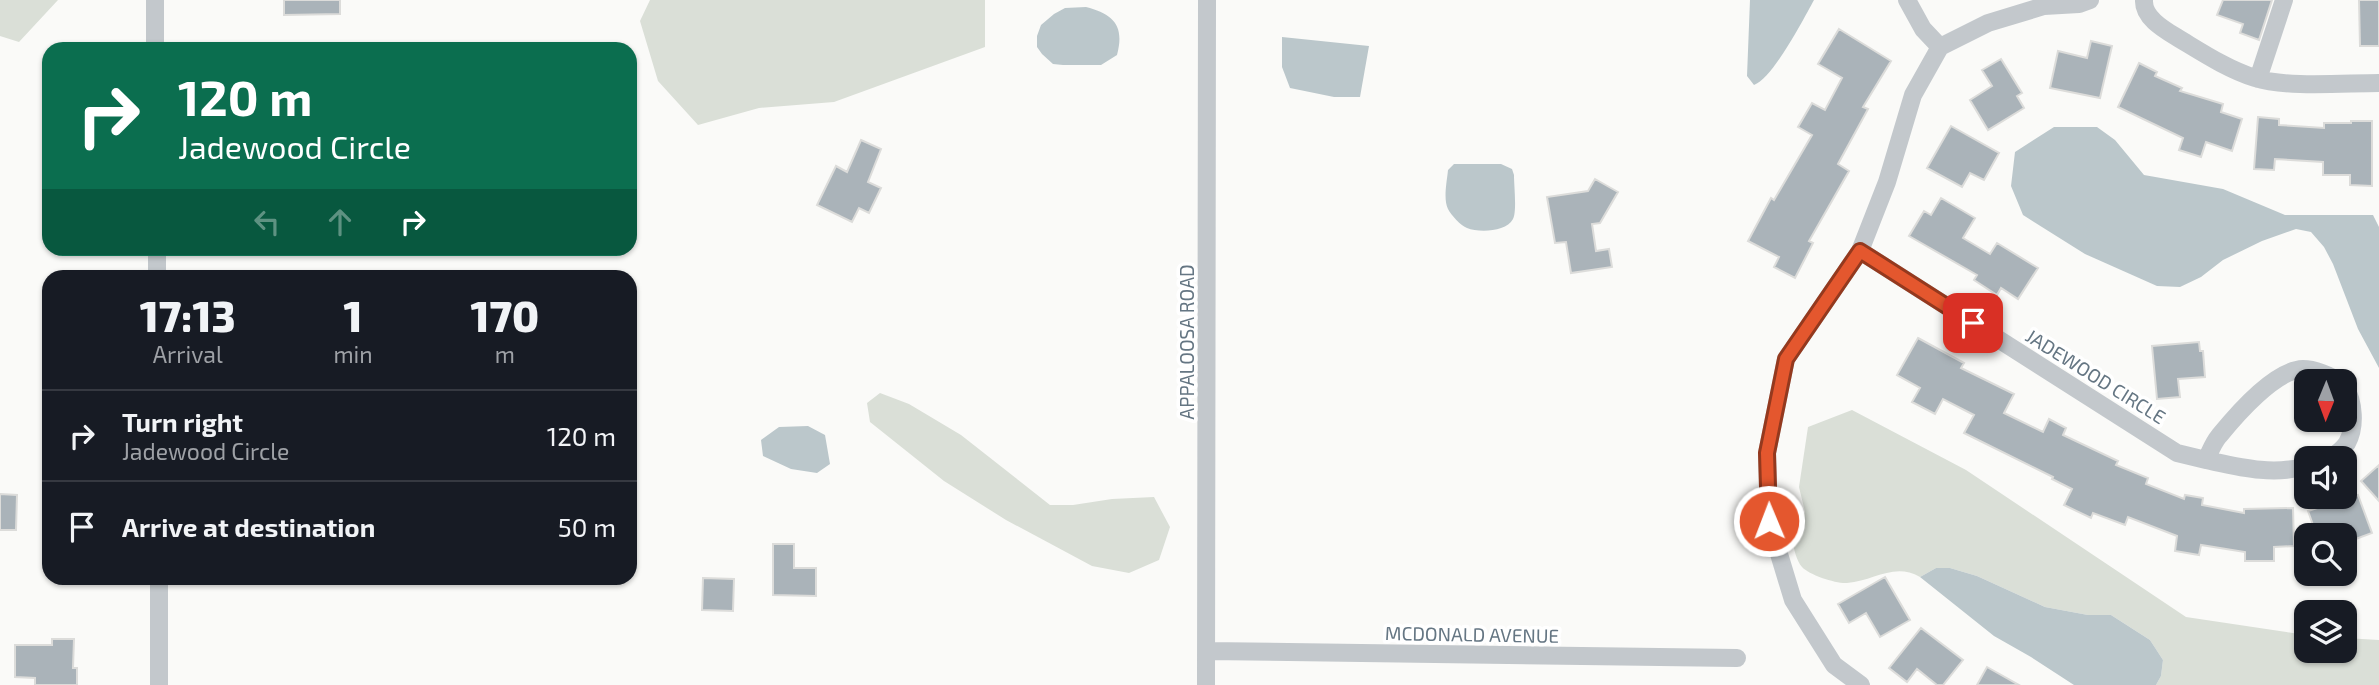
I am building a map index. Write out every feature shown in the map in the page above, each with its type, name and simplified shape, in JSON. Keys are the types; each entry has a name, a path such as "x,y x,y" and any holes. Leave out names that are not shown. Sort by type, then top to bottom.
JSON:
{"street":[{"path":"155,0 155,42"},
{"name":"APPALOOSA ROAD","path":"1206,685 1207,0"},
{"path":"1907,0 1923,29 1940,47"},
{"path":"1861,685 1834,665 1793,600 1769,521 1767,453 1786,359 1860,251 1887,182 1913,95 1940,47 1988,23 2044,6 2079,4 2090,0"},
{"path":"2144,0 2143,6 2160,27 2230,69 2258,79 2302,83 2379,83"},
{"path":"2258,79 2284,0"},
{"name":"JADEWOOD CIRCLE","path":"1860,251 2177,453 2247,469 2294,467"},
{"path":"2206,460 2218,437 2244,406 2294,371"},
{"path":"159,585 159,685"},
{"name":"MCDONALD AVENUE","path":"1206,651 1737,658"}],"shaded area":[{"path":"0,0 58,0 19,42 0,36"},
{"path":"650,0 985,0 985,47 834,102 759,108 698,125 658,81 640,21"},
{"path":"1750,0 1814,0 1770,72 1754,85 1747,76"},
{"path":"1086,7 1103,13 1115,22 1119,36 1117,55 1101,65 1053,64 1037,47 1041,25 1065,8"},
{"path":"1282,37 1369,46 1360,97 1334,97 1290,88 1282,67"},
{"path":"2054,127 2097,127 2115,140 2144,175 2223,189 2285,215 2373,215 2379,227 2379,368 2358,329 2333,264 2324,247 2311,232 2296,229 2262,241 2223,260 2201,277 2180,287 2157,286 2085,254 2023,215 2011,186 2015,152"},
{"path":"1454,164 1501,164 1512,169 1515,210 1510,223 1499,229 1478,231 1465,227 1456,220 1448,209 1446,200 1448,170"},
{"path":"880,393 909,404 961,435 1050,505 1154,497 1170,527 1159,560 1129,573 1092,566 1006,520 944,481 870,422 867,403"},
{"path":"1852,410 1966,470 2186,617 2294,633 2294,663 2357,663 2357,639 2379,640 2379,685 2156,685 2161,676 2163,660 2150,640 2111,615 2088,615 2045,607 1977,576 1950,568 1936,568 1920,577 1901,571 1847,583 1811,573 1800,564 1793,539 1798,521 1805,512 1799,487 1808,427"},
{"path":"808,426 825,435 830,464 817,473 791,469 763,456 761,440 779,427"},
{"path":"1936,568 1950,568 1977,576 2045,607 2088,615 2111,615 2150,640 2163,660 2161,676 2156,685 2074,685 1994,636 1920,577"}],"building":[{"path":"284,0 340,0 340,14 284,15"},
{"path":"2223,0 2272,0 2259,40 2240,33 2243,24 2217,15"},
{"path":"2359,0 2379,0 2379,46 2360,46"},
{"path":"1839,29 1891,61 1863,107 1868,109 1838,164 1849,171 1809,241 1813,243 1795,278 1774,267 1779,257 1748,241 1771,198 1774,200 1812,135 1798,127 1812,103 1825,110 1842,78 1818,64"},
{"path":"2091,41 2112,46 2100,98 2050,88 2058,51 2087,58"},
{"path":"2001,59 2022,93 2017,96 2024,108 1988,130 1970,100 1992,86 1982,70"},
{"path":"2139,63 2157,72 2155,76 2182,88 2180,91 2223,104 2221,112 2242,119 2232,151 2206,142 2201,157 2179,150 2183,138 2118,107"},
{"path":"2258,117 2279,119 2279,125 2324,128 2324,123 2372,121 2372,186 2350,185 2350,175 2323,175 2323,162 2275,159 2274,170 2254,169"},
{"path":"1951,126 1999,153 1984,180 1970,173 1962,187 1927,168"},
{"path":"861,140 881,149 868,182 881,188 869,213 859,208 852,222 817,205 836,166 847,172"},
{"path":"1595,179 1618,192 1600,223 1592,224 1596,251 1609,249 1612,267 1571,273 1566,242 1555,243 1547,197 1588,191"},
{"path":"1941,198 1975,218 1963,238 1990,254 1997,243 2038,268 2018,299 2001,288 1997,295 1974,280 1977,275 1909,236 1924,211 1931,215"},
{"path":"1918,338 1964,363 1961,368 2014,394 2004,413 2043,432 2049,419 2066,428 2063,435 2118,461 2116,465 2148,478 2146,484 2184,499 2185,495 2203,498 2202,505 2244,513 2244,509 2293,508 2294,546 2274,547 2274,561 2245,561 2245,552 2201,545 2199,555 2175,551 2177,536 2128,517 2125,525 2093,513 2091,518 2064,505 2072,489 1964,433 1974,415 1943,399 1935,414 1912,402 1920,388 1897,375"},
{"path":"2199,342 2200,351 2203,351 2205,377 2178,379 2180,397 2157,399 2152,346"},
{"path":"2379,465 2379,501 2361,481"},
{"path":"0,494 17,495 16,530 0,530"},
{"path":"2357,495 2372,533 2357,539 2357,523 2312,523 2308,511 2357,509"},
{"path":"773,544 794,544 794,568 816,568 816,596 773,595"},
{"path":"1885,577 1910,620 1880,637 1866,613 1849,623 1838,604"},
{"path":"703,578 734,579 733,611 702,610"},
{"path":"1921,628 1963,660 1943,685 1937,685 1917,669 1907,682 1889,668"},
{"path":"52,639 74,639 73,668 77,668 77,685 35,685 35,678 15,677 15,645 52,645"},
{"path":"1987,667 2019,685 1977,685"}],"route":[{"path":"1769,521 1767,453 1786,359 1860,251 1973,323"}]}
